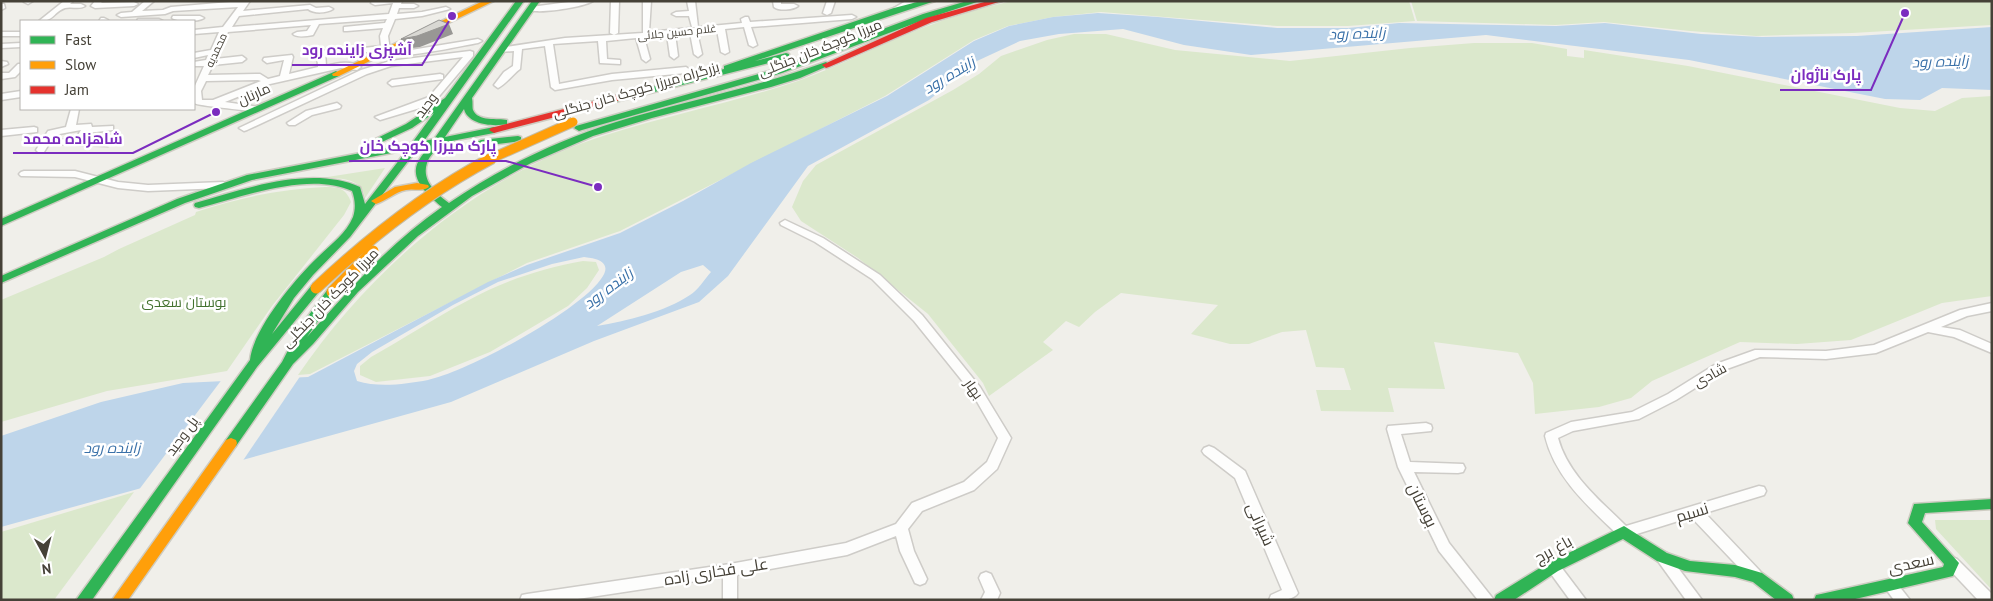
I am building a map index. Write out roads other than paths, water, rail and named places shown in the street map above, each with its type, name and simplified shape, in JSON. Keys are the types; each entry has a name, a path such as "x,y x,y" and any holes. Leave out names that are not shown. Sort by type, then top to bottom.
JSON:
{"main road":[{"name":"مارنان","path":"4,222 352,67 490,1"},
{"name":"وحید","path":"253,364 265,333 287,300 311,270 369,206 520,1"},
{"name":"میرزا کوچک خان جنگلی","path":"547,117 735,66 895,6 931,1"},
{"name":"بزرگراه میرزا کوچک خان جنگلی","path":"253,364 316,288 370,236 425,194 450,178 515,145 576,125 627,105 746,73 882,22 950,1"},
{"name":"بزرگراه میرزا کوچک خان جنگلی","path":"286,364 304,330 332,292 388,238 437,199 521,152 576,125 754,79 819,57 920,17 976,1"},
{"name":"میرزا کوچک خان جنگلی","path":"286,364 303,350 353,291 412,235 478,187 546,153 612,127 743,94 802,74 921,23 998,1"},
{"path":"448,207 424,187 419,174 427,154 468,99 533,5"},
{"path":"473,10 493,8 504,10 507,12 508,18"},
{"path":"662,114 698,100 800,70 862,39"},
{"path":"603,102 807,51"},
{"path":"1,280 181,200 278,168 345,152 388,138 419,122 448,100 454,104 468,99"},
{"path":"468,99 469,112 486,122 508,122 547,117"},
{"path":"250,177 436,142 547,117"},
{"path":"518,139 520,130 534,121"},
{"path":"1,291 192,207 250,187 282,179 488,142 518,139 546,153"},
{"path":"192,207 263,188 298,182 328,181 340,183 358,191 361,198 360,207 354,224"},
{"path":"369,206 400,186 424,187"},
{"name":"پل وحید","path":"134,526 253,364"},
{"path":"119,600 286,364"},
{"name":"سعدی","path":"1821,600 1948,572 1952,563 1916,523 1919,508 1992,504"},
{"path":"71,600 134,526"},
{"path":"83,600 134,526"},
{"path":"129,600 173,526"},
{"path":"1624,532 1662,557 1690,567 1735,571 1757,577 1787,600"},
{"name":"باغ برج","path":"1501,600 1553,567 1624,532"}],"street":[{"path":"99,1 95,6 134,4"},
{"path":"134,14 150,1"},
{"path":"533,5 558,7 589,1"},
{"path":"614,33 615,1"},
{"path":"646,1 643,33 646,58"},
{"path":"691,1 698,54"},
{"path":"777,1 778,7 794,6"},
{"path":"827,13 831,1"},
{"path":"895,6 912,1"},
{"path":"121,15 166,12 173,5 245,3"},
{"name":"محمدیه","path":"245,3 224,31 205,76 196,91 198,103 214,102 257,109"},
{"path":"374,3 396,3 414,6"},
{"path":"385,51 384,36 396,3"},
{"path":"44,20 65,4 81,6"},
{"path":"237,14 294,5 313,4 314,10 329,9"},
{"path":"195,32 252,29 262,26 422,14 447,5"},
{"path":"348,19 352,12 364,10"},
{"path":"676,14 692,12"},
{"name":"غلام حسین جلائی","path":"504,46 518,48 549,44 576,36 602,38 671,32 747,22 852,17"},
{"path":"181,19 200,18"},
{"path":"604,22 615,20"},
{"path":"297,34 310,33 317,22"},
{"path":"747,22 753,45"},
{"path":"346,29 389,25"},
{"path":"725,25 725,52"},
{"path":"504,46 563,37 564,33 576,36 643,33 694,28"},
{"path":"671,32 674,56"},
{"path":"3,36 20,34"},
{"path":"602,38 603,61 617,62"},
{"path":"355,51 405,53 478,41"},
{"path":"549,44 555,87 620,76 686,70"},
{"path":"1,46 20,45"},
{"path":"498,85 507,74 517,67 518,48"},
{"path":"321,51 322,68"},
{"path":"195,55 215,52"},
{"path":"244,128 376,68 390,64 470,54 432,99 417,106 380,117"},
{"path":"267,60 289,57 284,78"},
{"path":"195,64 242,59"},
{"path":"426,78 432,59"},
{"path":"214,102 267,82 322,68 341,65 376,68"},
{"path":"1,76 12,75 20,67"},
{"path":"195,76 260,77 267,82"},
{"path":"392,83 440,77"},
{"path":"345,81 346,92"},
{"path":"1,96 18,95"},
{"path":"2,106 18,95"},
{"path":"292,123 309,113 337,106"},
{"path":"288,108 302,118"},
{"path":"70,129 75,110"},
{"path":"77,143 88,126 70,129 46,141 77,143 104,144"},
{"path":"85,131 110,128"},
{"path":"1,133 34,130"},
{"path":"24,174 76,174 118,185 148,188 225,185"},
{"name":"بهار","path":"785,223 819,240 876,277 918,318 976,390 1005,438 992,465 968,486 917,506 901,528"},
{"name":"شادی","path":"1624,532 1575,482 1553,449 1551,436 1571,427 1635,416 1672,397 1720,367 1759,353 1826,356 1876,348 1964,313 1992,307"},
{"path":"1924,328 1956,333 1992,349"},
{"name":"بوستان","path":"1426,428 1393,429 1405,467 1444,546 1487,600"},
{"name":"شیرانی","path":"1209,451 1240,475 1291,594 1276,600"},
{"path":"1405,467 1458,468"},
{"name":"نسیم","path":"1624,532 1759,491"},
{"path":"1694,511 1757,577"},
{"path":"901,528 907,551 920,578"},
{"name":"علی فخاری زاده","path":"527,600 730,570 847,549 901,528"},
{"path":"1662,557 1695,600"},
{"path":"1952,563 1988,600"},
{"path":"1553,567 1579,600"},
{"path":"730,570 730,600"},
{"path":"986,578 993,593 988,600"},
{"path":"1890,585 1903,600"}],"water":[{"name":"زاینده رود","path":"1098,13 1277,28 1348,28 1399,23 1556,26 1605,23 1701,34 1762,37 1857,36 1992,27 1992,90 1942,88 1920,100 1885,99 1689,60 1486,35 1251,55 1184,45 1123,29 1059,34 1020,41 977,61 929,100 808,166 728,276 699,302 594,341 451,402 1,527 1,436 101,402 183,383 308,377 488,282 527,265 620,233 751,163 887,96 974,41 1009,26 1053,17","holes":["584,257 597,259 605,267 603,276 592,290 550,321 496,352 446,375 428,380 383,385 357,381 354,371 357,364 372,352 453,305 498,282 552,264","703,265 711,272 696,290 680,301 645,315 597,326 681,272"]}],"place":[{"name":"پارک ناژوان","path":"1905,13"},
{"name":"آشپزی زاینده رود","path":"452,16"},
{"name":"شاهزاده محمد","path":"216,112"},
{"name":"پارک میرزا کوچک خان","path":"598,187"}],"park label":[{"name":"بوستان سعدی","path":"184,302"}]}
